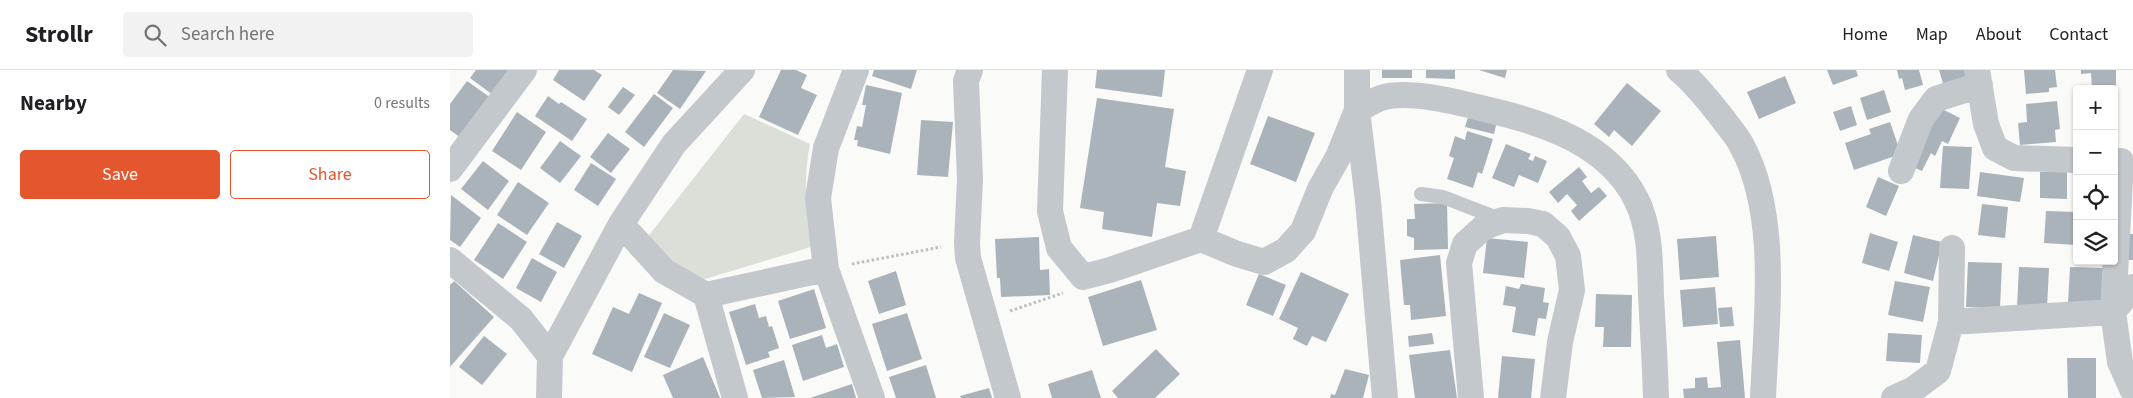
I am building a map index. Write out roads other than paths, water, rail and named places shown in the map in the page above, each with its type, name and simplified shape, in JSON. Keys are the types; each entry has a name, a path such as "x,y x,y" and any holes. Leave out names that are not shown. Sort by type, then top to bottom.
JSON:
{"street":[{"path":"450,169 524,70"},
{"path":"549,398 550,356 621,224 674,144 742,70"},
{"path":"856,70 826,148 818,198 826,269 872,398"},
{"path":"970,70 966,80 970,179 968,258 1008,398"},
{"path":"1055,70 1050,210 1059,248 1083,277 1110,270 1201,239 1237,254 1264,262 1286,250 1303,231 1320,189 1338,157 1357,110 1382,98 1412,96 1455,101 1502,113 1554,130 1574,139 1609,163 1623,178 1636,199 1642,214 1649,253 1656,398"},
{"path":"1201,239 1260,70"},
{"path":"1357,70 1357,110 1368,201 1385,398"},
{"path":"1679,70 1701,90 1742,145 1751,165 1762,202 1768,279 1763,398"},
{"path":"1901,171 1921,119 1936,99 1978,78 1986,124 1995,148 2014,158 2073,160"},
{"path":"2123,161 2113,312 2120,362 2133,391"},
{"path":"1471,398 1459,263 1465,244 1484,227 1503,220 1528,221 1542,224 1558,237 1568,256 1572,290 1560,342 1553,398"},
{"path":"621,224 664,271 706,295 826,269"},
{"path":"1894,398 1914,390 1938,371 1952,322 1952,248"},
{"path":"450,260 521,319 550,356"},
{"path":"1952,322 2113,312 2133,287"},
{"path":"706,295 735,398"}],"lane":[{"path":"1422,194 1443,197 1503,220"}]}
